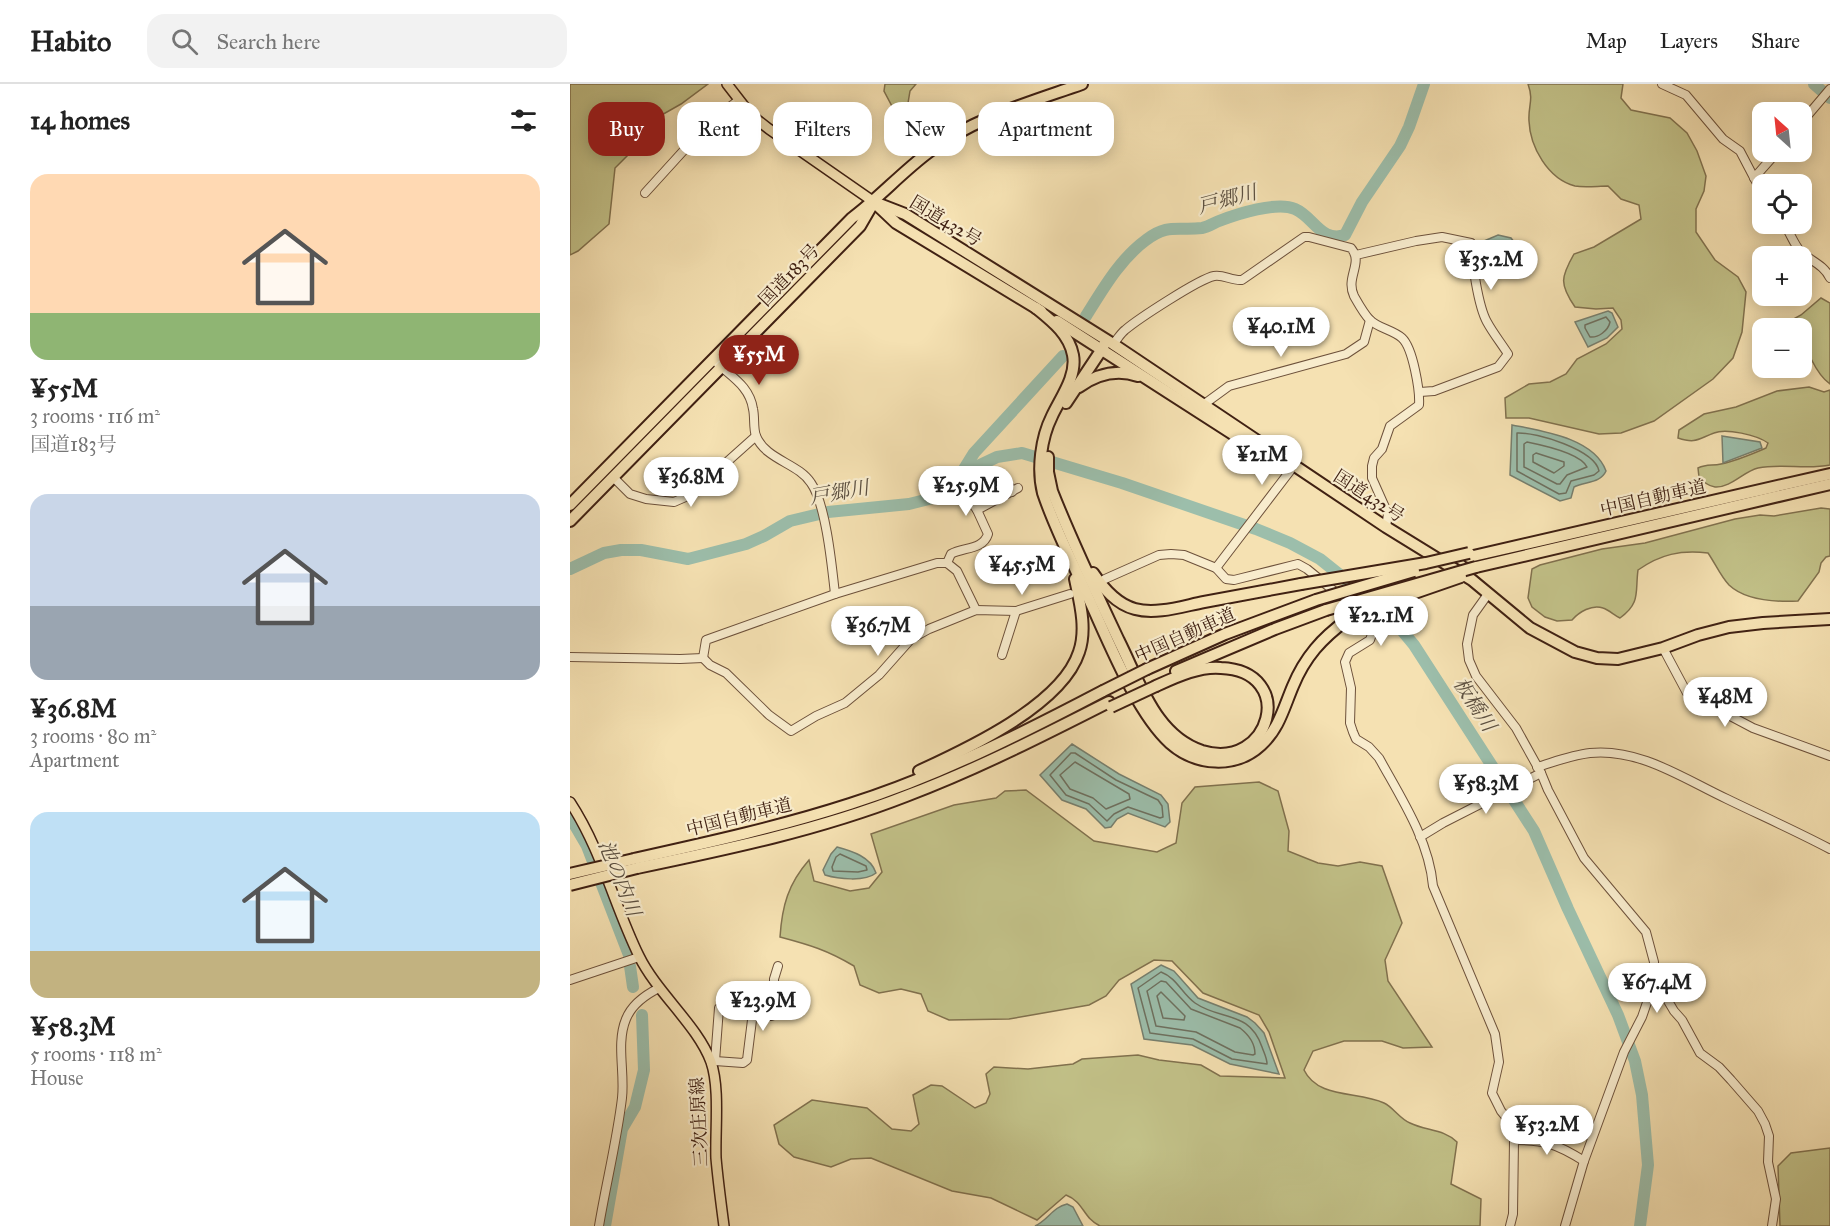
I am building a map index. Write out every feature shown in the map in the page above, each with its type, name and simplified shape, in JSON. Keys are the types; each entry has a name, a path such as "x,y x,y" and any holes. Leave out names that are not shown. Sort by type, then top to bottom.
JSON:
{"highway":[{"name":"国道183号","path":"570,505 860,226 874,202 930,151 974,125 1082,84"},
{"name":"国道432号","path":"874,202 896,223 1036,308 1105,345 1147,379 1381,531 1488,594"},
{"name":"国道432号","path":"874,202 904,214 1105,345 1203,405 1386,527 1472,580 1530,628 1575,652 1597,658 1618,659 1663,648 1729,627 1763,622 1830,620"},
{"path":"1036,308 1061,331 1072,349 1074,365 1067,394"},
{"path":"1105,345 1052,417 1045,452 1046,503 1102,607 1147,699 1159,718 1177,738 1205,752 1226,753 1256,738 1267,720 1267,700 1263,691 1256,681 1245,674 1221,668 1206,669 1155,683"},
{"name":"国道183号","path":"570,521 614,477 718,364"},
{"path":"1067,394 1109,373 1126,373 1147,379"},
{"name":"中国自動車道","path":"570,874 755,842 854,814 956,776 1221,651 1326,610 1550,539 1830,474"},
{"name":"中国自動車道","path":"570,885 635,863 851,804 954,764 1147,669 1234,630 1316,600 1473,562 1551,551 1830,484"},
{"path":"1073,552 1108,593 1135,609 1172,608 1426,563 1473,562"},
{"path":"1073,552 1108,639 1145,712 1180,751 1204,761 1229,761 1252,752 1262,745 1277,724 1308,656 1327,635 1347,620 1473,562"},
{"path":"851,804 952,756 1026,712 1058,688 1075,663 1082,638 1083,621 1073,552"}],"main road":[{"path":"727,84 739,100 769,129 874,202"},
{"name":"三次庄原線","path":"570,802 595,845 639,957 713,1062 716,1158 724,1226"}],"street":[{"path":"1662,84 1680,91 1695,104 1723,139 1740,151 1752,174"},
{"path":"1812,110 1830,89"},
{"path":"645,193 699,130 739,100"},
{"path":"1758,174 1768,162"},
{"path":"1790,234 1802,253 1823,267 1830,278"},
{"path":"1105,345 1141,318 1206,279 1220,276 1242,280 1304,237 1349,246 1356,255 1356,266 1350,280 1354,295 1370,320 1403,339 1420,392 1419,405 1390,426 1382,449 1374,458 1372,478 1388,514 1386,527"},
{"path":"1356,255 1442,237 1471,243 1472,269 1486,320 1508,354 1498,367 1434,391 1420,392"},
{"path":"1203,405 1229,386 1346,354 1364,342 1370,320"},
{"path":"718,364 747,392 753,407 756,436 766,450 802,473 811,483 819,500 835,594"},
{"path":"614,477 630,494 646,500 674,502 690,495 756,436"},
{"path":"1216,568 1290,471"},
{"path":"977,510 1015,490 1006,480"},
{"path":"947,563 951,554 979,546 988,538 977,510 970,500"},
{"path":"1105,579 1159,555 1171,554 1184,555 1216,568 1226,579 1234,580 1298,564 1372,622 1373,631 1370,640 1349,653 1345,662 1351,688 1350,723 1356,739 1369,747 1379,758 1420,837 1432,868 1433,886 1496,1034 1499,1062 1492,1093 1501,1111 1510,1122 1514,1140 1513,1214 1510,1226"},
{"path":"703,658 706,640 835,594 937,563 947,563 957,570 976,610"},
{"path":"570,657 703,658 710,665 726,673 769,715 791,730 846,703 879,675 911,639 929,628 976,610 1016,610 1070,594"},
{"path":"1488,594 1473,615 1467,645 1469,660 1476,676 1516,728 1584,858 1646,932 1651,946 1655,979 1700,1053 1725,1073 1758,1111 1765,1124 1769,1136 1768,1162 1776,1198 1772,1226"},
{"path":"1002,655 1016,610"},
{"path":"1663,648 1687,693 1753,728 1830,756"},
{"path":"1420,837 1539,770 1590,753 1632,757 1680,773 1725,798 1830,849"},
{"path":"570,980 639,957"},
{"path":"753,1012 747,1060 744,1063 713,1062 719,1008 723,1005 774,1015 774,979 778,966"},
{"path":"1565,1226 1584,1161 1624,1052 1642,1017 1655,979"},
{"path":"599,1226 622,1097 621,1033 626,1018 634,1006 644,996 659,988"},
{"path":"1514,1140 1537,1140 1560,1146 1584,1161"}],"shaded area":[{"path":"570,84 708,84 684,102 677,102 677,106 665,113 665,102 588,102 588,156 627,156 615,168 609,224 578,251 570,255"},
{"path":"885,84 916,84 910,91 908,102 890,102 884,91"},
{"path":"1528,84 1623,84 1621,98 1631,110 1670,118 1687,133 1697,151 1706,176 1704,191 1696,209 1696,232 1715,260 1738,277 1746,292 1742,332 1733,358 1713,379 1654,421 1621,433 1599,434 1529,418 1506,418 1505,398 1529,384 1550,382 1566,374 1577,359 1606,344 1622,329 1621,320 1613,308 1575,307 1566,292 1564,275 1574,254 1594,247 1641,219 1639,205 1621,199 1608,186 1575,186 1557,177 1542,161 1530,131 1531,95"},
{"path":"1821,298 1830,303 1830,384 1820,374 1812,361 1812,318 1796,318"},
{"path":"1809,387 1824,392 1830,390 1830,465 1758,468 1721,487 1710,486 1699,477 1698,468 1738,459 1766,448 1768,443 1749,435 1726,431 1689,441 1678,438 1679,430 1704,414 1736,407 1777,391"},
{"path":"1821,508 1830,509 1830,556 1821,563 1819,572 1798,601 1771,601 1744,594 1726,582 1708,553 1698,552 1671,554 1638,570 1634,602 1627,613 1620,618 1605,609 1594,607 1582,612 1572,620 1557,621 1545,617 1532,607 1528,598 1532,569 1540,565 1602,549 1645,543 1735,519 1760,515 1774,516"},
{"path":"1259,782 1278,791 1289,831 1288,851 1318,863 1338,866 1360,862 1382,866 1402,923 1385,960 1388,981 1432,1047 1403,1048 1382,1041 1344,1041 1313,1051 1304,1070 1319,1086 1384,1103 1406,1121 1441,1132 1457,1142 1451,1184 1481,1199 1480,1226 1100,1226 1090,1219 1077,1202 1066,1195 1037,1220 991,1198 952,1191 871,1158 851,1159 831,1167 794,1157 779,1144 774,1125 812,1100 867,1108 892,1129 911,1131 919,1124 913,1095 931,1085 942,1086 975,1108 986,1103 990,1094 986,1074 994,1067 1028,1069 1073,1064 1082,1059 1138,1055 1201,1065 1220,1076 1285,1078 1269,1032 1259,1015 1203,993 1172,961 1154,960 1119,980 1106,996 1089,1005 1009,1019 949,1020 928,1011 921,994 901,989 879,993 860,985 854,966 844,960 818,948 780,937 787,896 809,860 814,881 850,891 869,888 882,872 871,834 954,805 996,798 1005,791 1026,790 1094,841 1157,852 1176,843 1182,803 1195,787"},
{"path":"1830,1148 1830,1226 1780,1226 1778,1166 1791,1153"}],"water":[{"path":"1498,235 1511,238 1514,242 1512,248 1502,260 1481,270 1470,247"},
{"path":"1608,311 1612,313 1618,327 1607,338 1588,347 1575,322"},
{"path":"1512,425 1552,433 1579,444 1600,460 1606,471 1596,480 1574,487 1571,498 1560,501 1510,475"},
{"path":"1722,436 1760,442 1762,448 1723,463"},
{"path":"1072,744 1119,774 1161,795 1168,804 1170,822 1165,827 1128,813 1117,819 1111,827 1105,828 1086,809 1062,800 1040,775"},
{"path":"837,847 865,859 874,867 876,873 858,879 825,875 823,870"},
{"path":"1161,965 1174,971 1198,998 1247,1017 1255,1023 1264,1033 1279,1074 1230,1064 1192,1045 1144,1039 1131,984"},
{"path":"1067,1204 1073,1207 1083,1226 1035,1226 1058,1208"}],"waterway":[{"name":"戸郷川","path":"1086,316 1128,256 1146,240 1161,231 1202,228 1246,212 1268,207 1287,207 1302,213 1330,235 1337,237 1345,235 1362,202 1400,146 1424,84"},
{"name":"戸郷川","path":"1814,84 1830,98"},
{"name":"戸郷川","path":"570,569 604,553 621,550 641,550 688,559 746,544 790,521 828,512 909,504 937,497 946,492 974,453 1063,356"},
{"name":"板橋川","path":"961,474 997,457 1022,453 1122,483 1290,543 1320,559 1390,616 1414,645 1534,831 1618,1015 1635,1061 1642,1095 1648,1165 1640,1226"},
{"name":"池の内川","path":"570,817 587,846 629,955"},
{"name":"池の内川","path":"630,966 633,987"},
{"name":"池の内川","path":"605,1226 622,1129 635,1107 644,1070 642,1015"}]}
